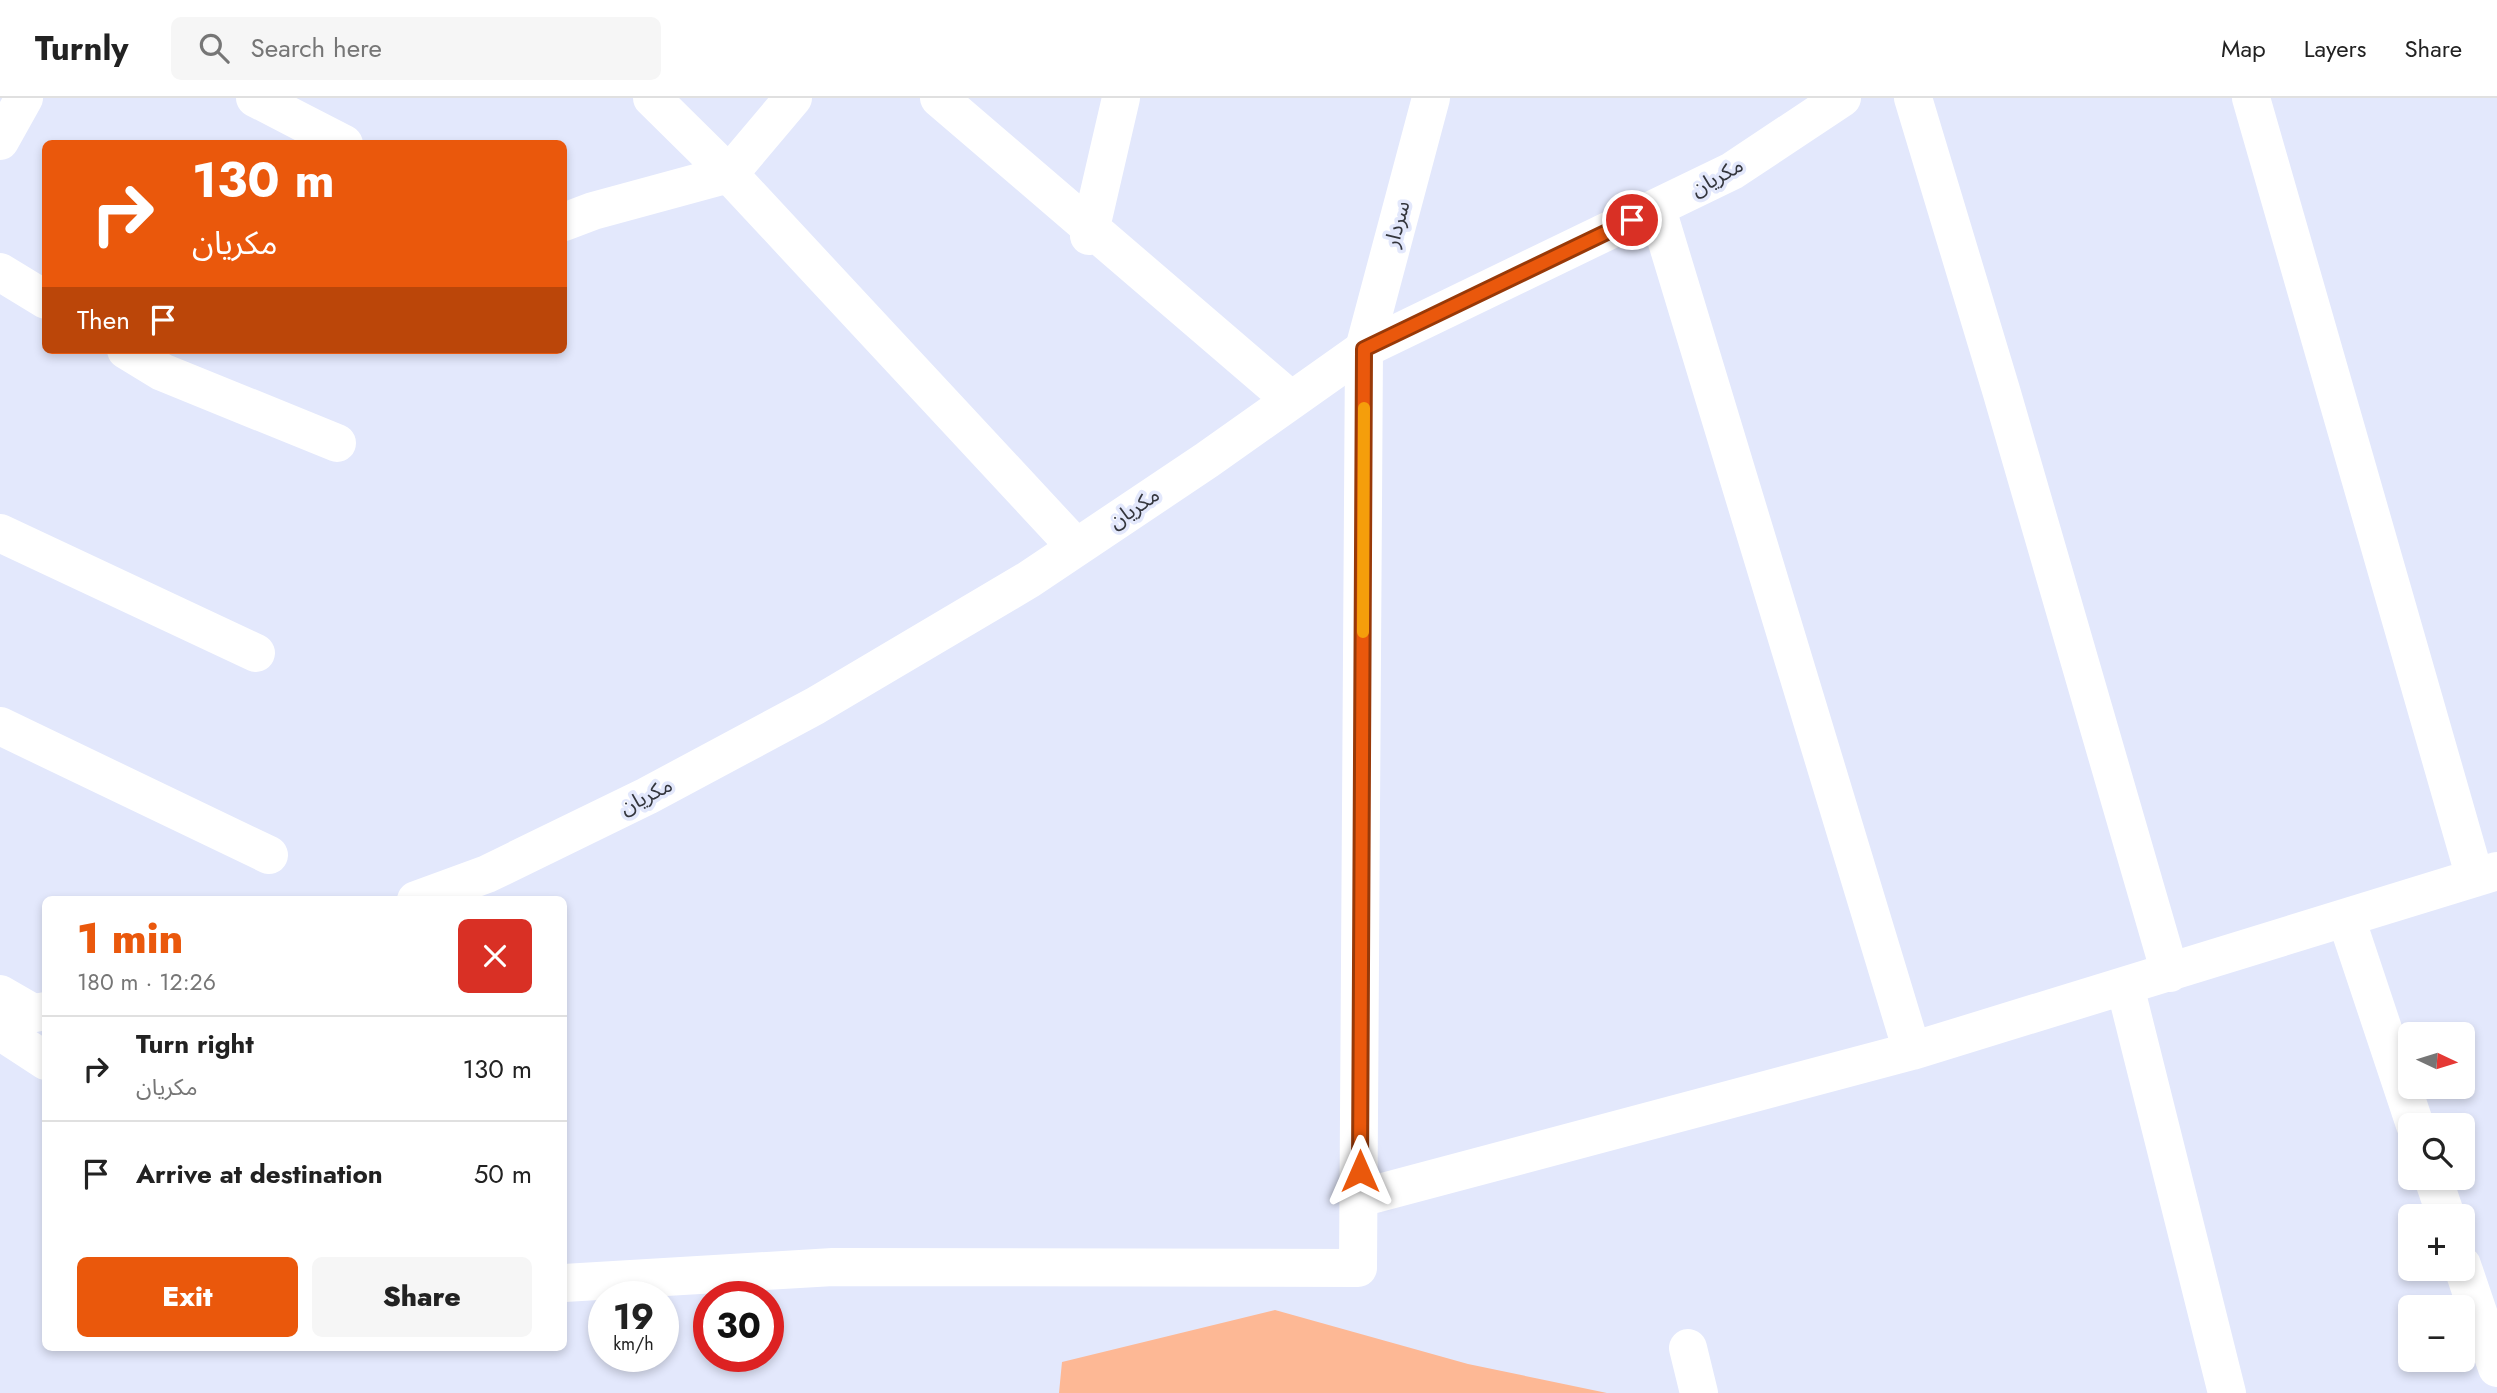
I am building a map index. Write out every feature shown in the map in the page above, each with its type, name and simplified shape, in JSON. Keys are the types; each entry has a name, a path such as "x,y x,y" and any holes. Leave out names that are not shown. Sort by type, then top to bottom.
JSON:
{"street":[{"path":"0,141 24,98"},
{"path":"255,98 336,140"},
{"path":"652,98 729,174 1076,547"},
{"path":"567,221 593,211 729,174 793,98"},
{"path":"939,98 1090,232 1292,400"},
{"path":"1090,232 1121,98"},
{"name":"سردار","path":"567,1283 833,1268 1358,1268 1364,349 1431,98"},
{"name":"مکریان","path":"427,896 487,874 647,796 816,706 1028,580 1364,349 1732,171 1842,98"},
{"path":"1913,98 2001,390 2169,973"},
{"path":"1360,1198 1912,1051 2486,874 2250,98"},
{"path":"1657,209 1912,1051"},
{"path":"0,272 42,298"},
{"path":"133,354 162,372 337,443"},
{"path":"0,533 256,653"},
{"path":"0,726 269,855"},
{"path":"2346,918 2411,1113"},
{"path":"2124,986 2227,1393"},
{"path":"0,994 26,1014"},
{"path":"0,1031 42,1058"},
{"path":"2467,1281 2497,1368"},
{"path":"1688,1348 1699,1393"}],"shaded area":[{"path":"1275,1310 1468,1364 1607,1393 1059,1393 1062,1362"}],"slow traffic":[{"path":"1363,632 1364,408"}],"route":[{"path":"1360,1171 1364,349 1632,220"}]}
